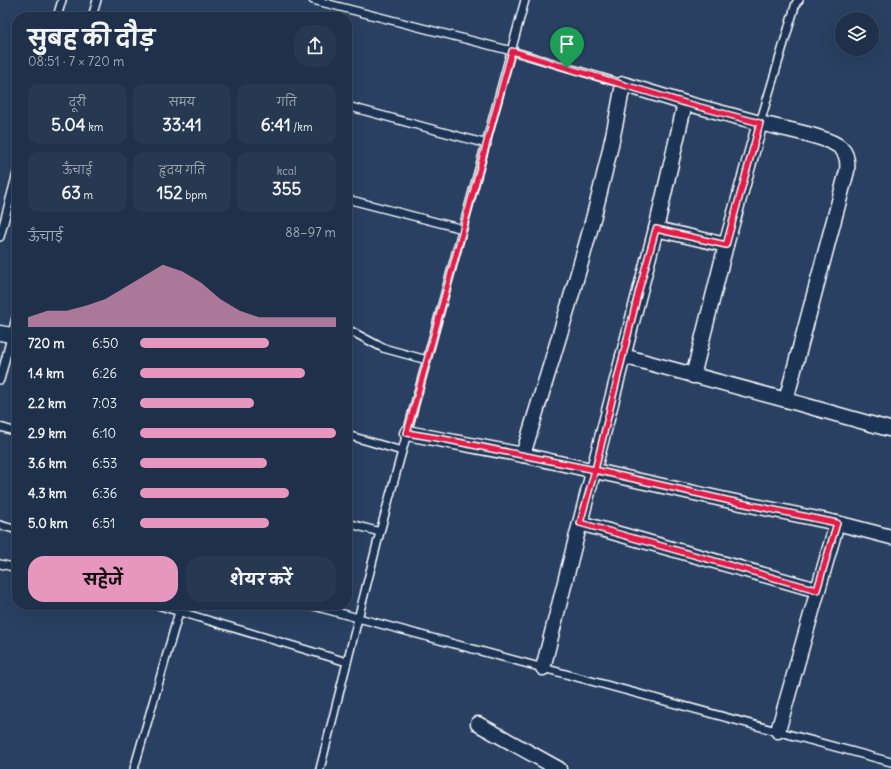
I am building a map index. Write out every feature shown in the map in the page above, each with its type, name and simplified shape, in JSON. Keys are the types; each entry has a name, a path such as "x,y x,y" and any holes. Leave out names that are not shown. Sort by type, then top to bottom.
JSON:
{"street":[{"path":"523,455 596,211 623,84 685,103 831,142 840,147 848,160 847,171 786,400"},
{"path":"543,668 656,229 685,103"},
{"path":"693,376 726,245 760,123"},
{"path":"656,229 726,245"},
{"path":"623,356 693,376 890,426"},
{"path":"407,433 595,470 726,500 837,523 891,537"},
{"path":"580,523 817,590"},
{"path":"778,731 837,523"},
{"path":"478,724 558,769"}],"lane":[{"path":"58,12 62,0"},
{"path":"93,12 97,0"},
{"path":"313,0 512,51 623,84"},
{"path":"320,769 380,532 487,144 525,0"},
{"path":"760,123 796,1"},
{"path":"352,107 487,144"},
{"path":"0,237 12,192"},
{"path":"352,200 463,229"},
{"path":"352,332 383,348 427,360"},
{"path":"0,380 10,335"},
{"path":"0,427 12,431"},
{"path":"352,436 402,451"},
{"path":"352,524 380,532"},
{"path":"0,525 12,529"},
{"path":"0,564 12,567"},
{"path":"134,769 179,610"},
{"path":"186,610 348,662"},
{"path":"328,610 891,762"}],"route":[{"path":"567,68 512,51 407,433 595,470 580,523 817,590 837,523 726,500 595,470 639,290 656,229 726,245 760,123 685,103 567,68"}]}
